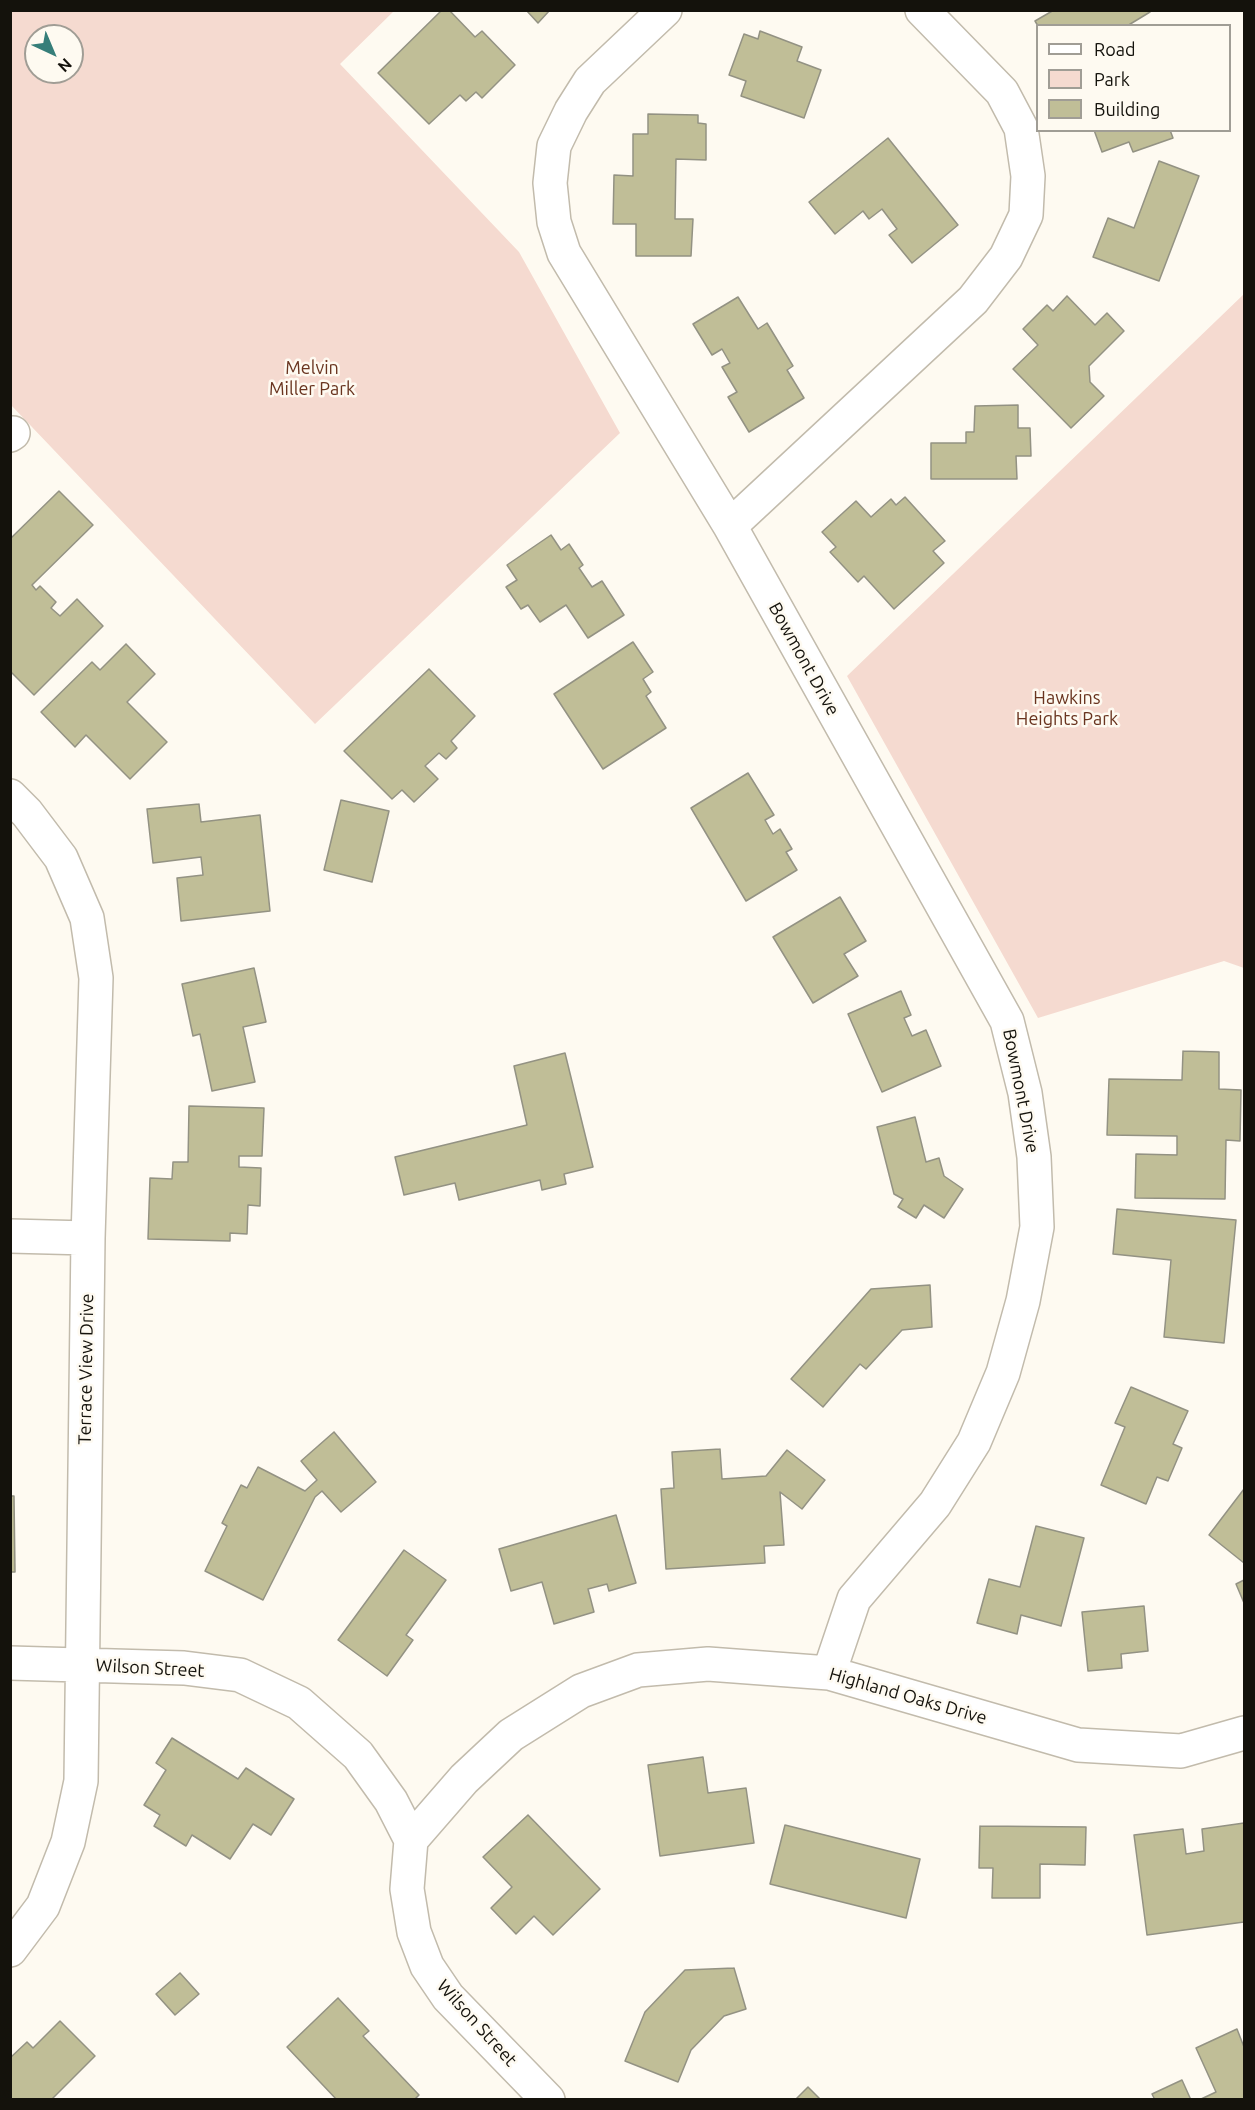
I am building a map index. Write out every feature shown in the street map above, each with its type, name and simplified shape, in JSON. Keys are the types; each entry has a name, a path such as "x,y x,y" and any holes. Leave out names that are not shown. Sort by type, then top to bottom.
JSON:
{"street":[{"name":"Bowmont Drive","path":"664,10 590,81 571,111 554,146 550,183 555,222 564,253 730,526 1007,1021 1025,1093 1034,1157 1037,1227 1023,1300 1003,1373 974,1442 935,1504 854,1599 829,1673"},
{"path":"730,526 973,300 1006,257 1026,215 1028,176 1021,128 1002,92 922,10"},
{"name":"Terrace View Drive","path":"10,796 27,813 61,858 87,918 96,978 88,1238 81,1781 68,1842 43,1906 10,1950"},
{"path":"10,1236 88,1238"},
{"name":"Wilson Street","path":"10,1663 184,1668 240,1675 299,1703 358,1755 391,1801 411,1840 407,1889 414,1932 427,1966 448,1997 549,2100"},
{"name":"Highland Oaks Drive","path":"411,1840 464,1779 511,1734 581,1691 638,1670 708,1664 829,1673 1078,1745 1182,1751 1245,1733"}],"green space":[{"name":"Melvin Miller Park","path":"395,10 340,64 519,252 620,433 315,724 11,405 11,11"},
{"name":"Hawkins Heights Park","path":"1244,294 1244,968 1224,961 1038,1018 847,676"}],"building":[{"path":"442,10 449,10 475,37 482,31 515,65 482,98 476,92 466,101 460,95 429,124 378,73"},
{"path":"526,10 550,10 538,23"},
{"path":"1054,10 1149,10 1150,12 1130,24 1037,24 1035,21"},
{"path":"760,31 802,47 797,61 821,70 804,118 741,96 746,81 729,75 744,34 758,39"},
{"path":"648,114 698,115 698,123 706,124 706,160 676,159 675,219 693,219 691,256 636,256 636,224 613,224 614,175 633,176 633,134 648,134"},
{"path":"1095,132 1171,132 1173,138 1133,152 1129,142 1102,152"},
{"path":"888,138 958,225 912,263 889,235 897,229 882,209 869,219 863,211 835,234 809,202"},
{"path":"1159,161 1199,176 1159,281 1093,257 1108,218 1134,228"},
{"path":"1067,296 1095,325 1107,313 1124,331 1089,366 1090,382 1104,396 1071,428 1013,369 1038,345 1023,329 1047,305 1053,311"},
{"path":"738,297 758,329 767,323 793,366 787,370 804,398 749,432 728,397 737,392 722,367 730,363 722,349 712,355 693,324"},
{"path":"1018,405 1018,428 1030,428 1031,456 1016,456 1017,479 931,479 931,443 966,443 966,432 974,432 975,406"},
{"path":"59,491 93,525 32,585 36,590 40,586 56,602 51,608 60,616 77,599 103,626 34,695 10,671 10,539"},
{"path":"905,497 945,541 933,551 944,563 894,609 864,576 858,582 830,552 836,547 822,532 856,501 871,517 891,499 896,505"},
{"path":"551,535 561,550 569,544 583,565 579,568 592,587 602,581 624,615 588,638 566,605 540,622 528,605 521,609 506,587 517,580 507,565"},
{"path":"633,642 653,672 643,679 651,692 646,696 666,728 603,769 554,694"},
{"path":"126,644 155,674 127,702 167,742 130,779 86,735 75,747 41,712 92,662 100,670"},
{"path":"429,669 475,716 451,741 457,748 446,759 439,753 425,766 438,779 414,802 402,790 392,799 344,751"},
{"path":"748,773 774,815 765,820 773,834 780,829 792,849 786,852 797,870 746,901 691,808"},
{"path":"341,800 389,811 372,882 324,870"},
{"path":"199,804 201,822 260,815 270,911 181,921 177,878 203,875 201,857 153,863 147,809"},
{"path":"840,897 866,941 844,954 858,976 813,1003 773,937"},
{"path":"254,968 266,1022 243,1027 255,1082 212,1091 200,1034 193,1036 182,984"},
{"path":"901,991 911,1015 904,1018 912,1036 926,1030 941,1066 882,1092 848,1014"},
{"path":"1183,1051 1219,1052 1219,1089 1241,1090 1240,1141 1226,1140 1225,1199 1135,1198 1136,1154 1177,1155 1177,1136 1107,1135 1109,1079 1182,1080"},
{"path":"565,1053 593,1167 564,1174 566,1184 542,1190 540,1180 459,1200 455,1183 404,1195 395,1157 527,1125 514,1066"},
{"path":"189,1106 264,1108 262,1156 239,1156 239,1167 261,1168 260,1206 248,1205 247,1234 230,1233 230,1241 148,1239 150,1178 172,1179 173,1162 188,1162"},
{"path":"915,1117 926,1162 939,1158 944,1176 963,1189 944,1218 924,1205 916,1218 898,1207 903,1199 894,1194 877,1127"},
{"path":"1117,1209 1236,1220 1224,1343 1164,1337 1171,1260 1113,1254"},
{"path":"930,1285 932,1327 902,1330 866,1369 860,1364 823,1407 791,1379 871,1289"},
{"path":"1131,1387 1188,1411 1173,1444 1182,1448 1168,1481 1157,1477 1146,1504 1101,1485 1125,1427 1115,1423"},
{"path":"334,1432 376,1482 341,1512 322,1491 315,1497 263,1600 205,1571 227,1526 222,1523 241,1485 247,1488 258,1467 305,1491 317,1480 301,1461"},
{"path":"720,1449 722,1479 766,1476 787,1450 825,1480 802,1509 780,1492 784,1545 764,1546 765,1563 666,1569 661,1489 674,1488 672,1452"},
{"path":"1244,1489 1244,1563 1209,1535"},
{"path":"10,1496 14,1496 15,1572 10,1572"},
{"path":"616,1515 636,1583 609,1591 607,1584 588,1589 594,1612 554,1624 542,1582 511,1591 499,1549"},
{"path":"1036,1526 1084,1538 1061,1626 1021,1615 1017,1634 977,1623 989,1579 1020,1587"},
{"path":"404,1550 446,1580 406,1635 413,1640 387,1676 338,1640"},
{"path":"1244,1580 1244,1603 1236,1584"},
{"path":"1144,1606 1148,1651 1121,1654 1122,1668 1088,1671 1082,1612"},
{"path":"172,1738 238,1779 246,1768 294,1799 271,1835 253,1824 230,1859 192,1835 186,1846 154,1826 160,1815 144,1805 166,1770 156,1763"},
{"path":"703,1757 708,1793 746,1788 754,1843 660,1856 648,1765"},
{"path":"528,1815 600,1889 553,1935 534,1916 516,1934 491,1908 512,1887 483,1857"},
{"path":"1244,1823 1244,1922 1147,1935 1134,1835 1183,1829 1186,1854 1204,1851 1202,1829"},
{"path":"785,1825 920,1859 906,1918 770,1884"},
{"path":"980,1826 1086,1827 1085,1865 1040,1864 1040,1898 992,1898 993,1868 979,1868"},
{"path":"734,1968 746,2009 724,2016 691,2050 678,2082 625,2061 645,2012 685,1970"},
{"path":"180,1973 199,1994 175,2015 156,1994"},
{"path":"338,1998 369,2031 363,2036 419,2095 414,2100 337,2100 287,2047"},
{"path":"60,2021 95,2056 51,2100 10,2100 10,2058 27,2042 33,2048"},
{"path":"1237,2029 1244,2047 1244,2100 1199,2100 1216,2092 1196,2048"},
{"path":"1182,2080 1191,2100 1155,2100 1152,2094"},
{"path":"808,2087 821,2100 795,2100"}]}
